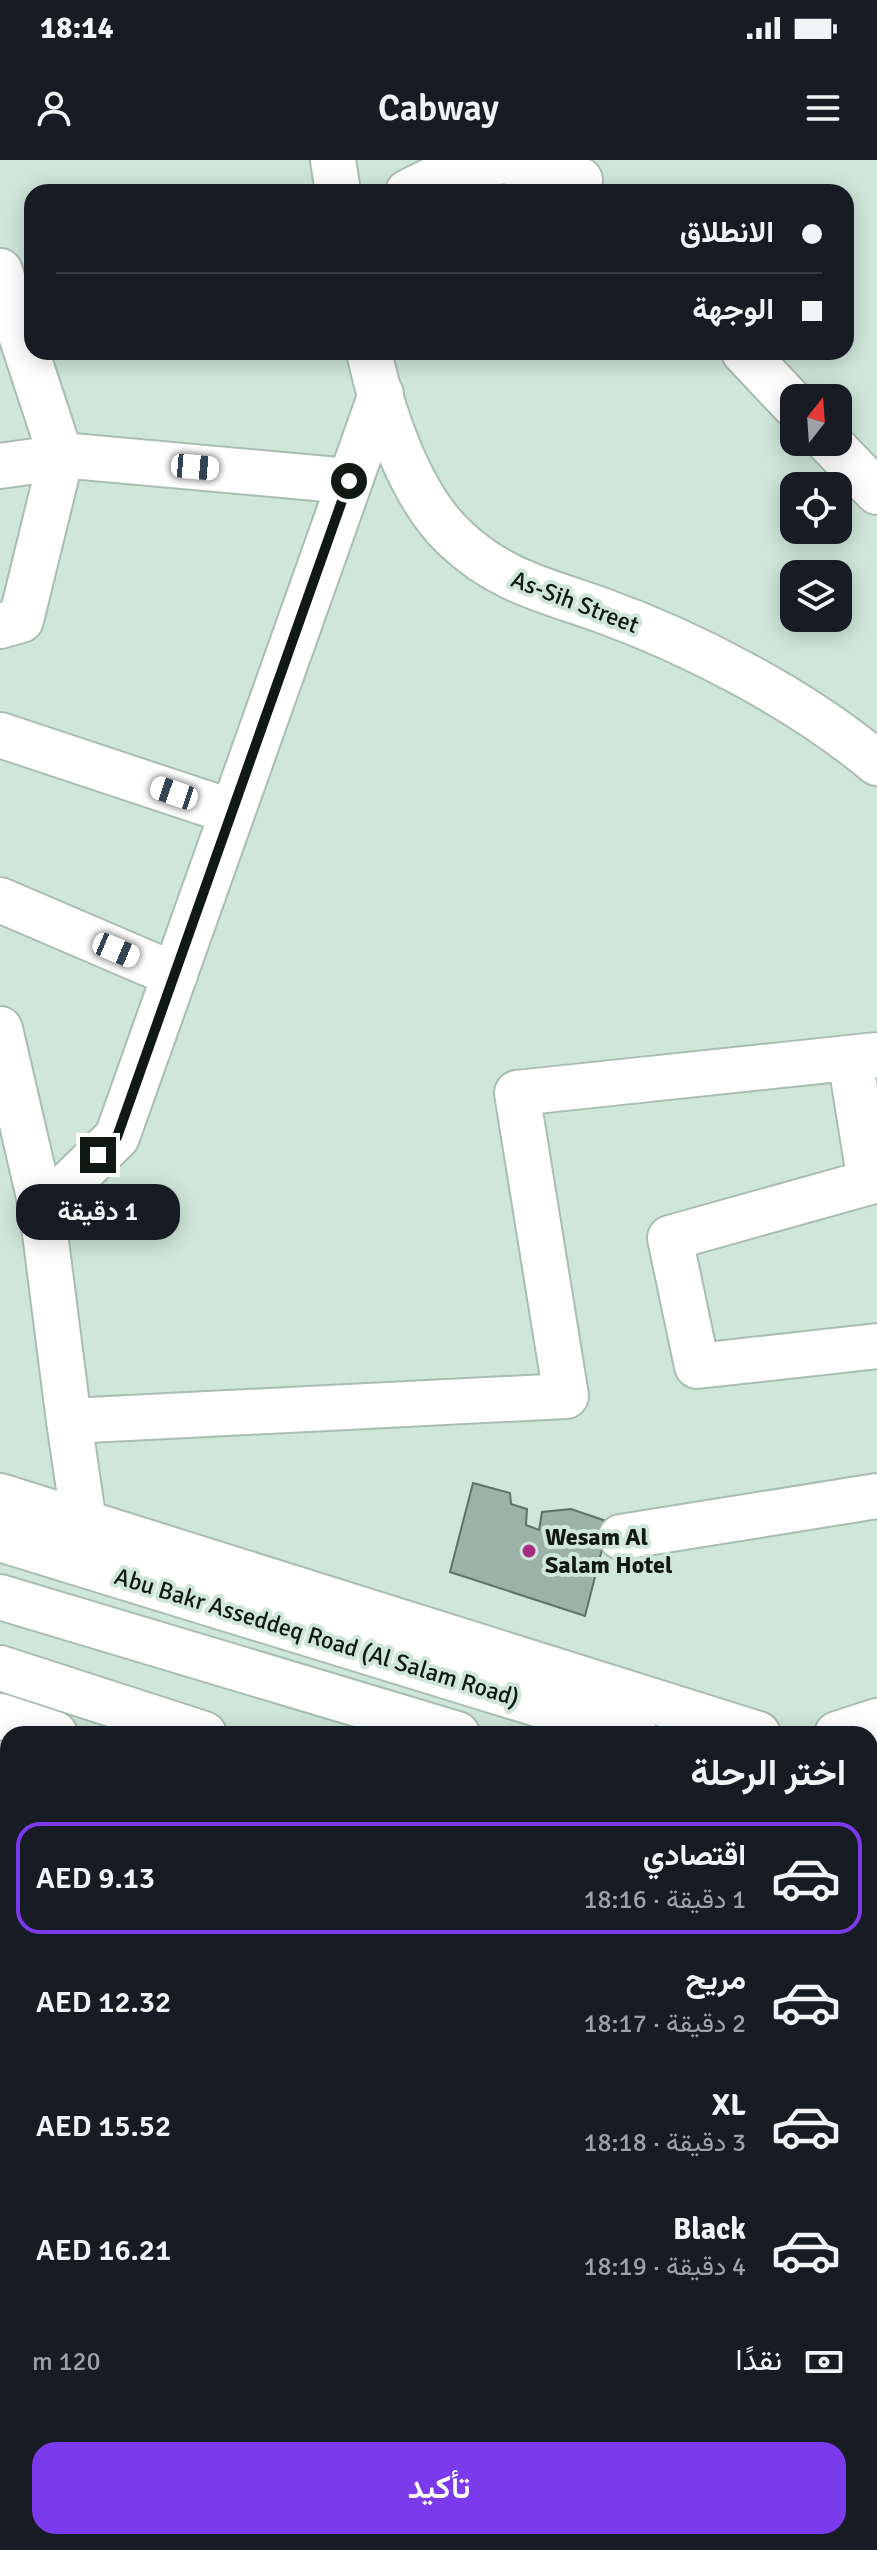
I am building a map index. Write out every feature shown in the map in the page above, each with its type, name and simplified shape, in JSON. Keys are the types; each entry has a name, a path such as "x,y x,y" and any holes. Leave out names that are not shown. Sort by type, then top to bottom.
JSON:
{"main road":[{"path":"333,160 337,184"},
{"path":"424,184 456,168 505,161 577,177"},
{"path":"24,266 0,271 24,344"},
{"path":"0,626 21,620 61,457 29,360"},
{"name":"As-Sih Street","path":"371,360 393,433 427,505 455,538 509,579 601,610 730,665 857,746 877,763"},
{"path":"752,360 780,390"},
{"path":"42,1210 117,1137 381,394"},
{"path":"842,456 877,492"},
{"path":"0,466 61,457 349,481"},
{"path":"0,735 232,812"},
{"path":"0,900 175,975"},
{"path":"0,1029 42,1210 84,1523"},
{"path":"69,1421 566,1396 517,1093 864,1057 870,1182 670,1238 697,1366 877,1346"},
{"path":"0,1496 732,1726"},
{"path":"621,1537 877,1496"},
{"name":"Abu Bakr Asseddeq Road (Al Salam Road)","path":"0,1539 609,1726"},
{"path":"0,1597 430,1726"},
{"path":"0,1668 179,1726"},
{"path":"0,1716 31,1726"}],"building":[{"name":"Wesam Al Salam Hotel","path":"473,1483 510,1493 511,1504 527,1509 526,1525 539,1530 542,1512 571,1509 609,1522 585,1616 450,1572"}],"place":[{"name":"Wesam Al Salam Hotel","path":"529,1551"}],"route":[{"path":"98,1155 117,1137 349,481"}]}
